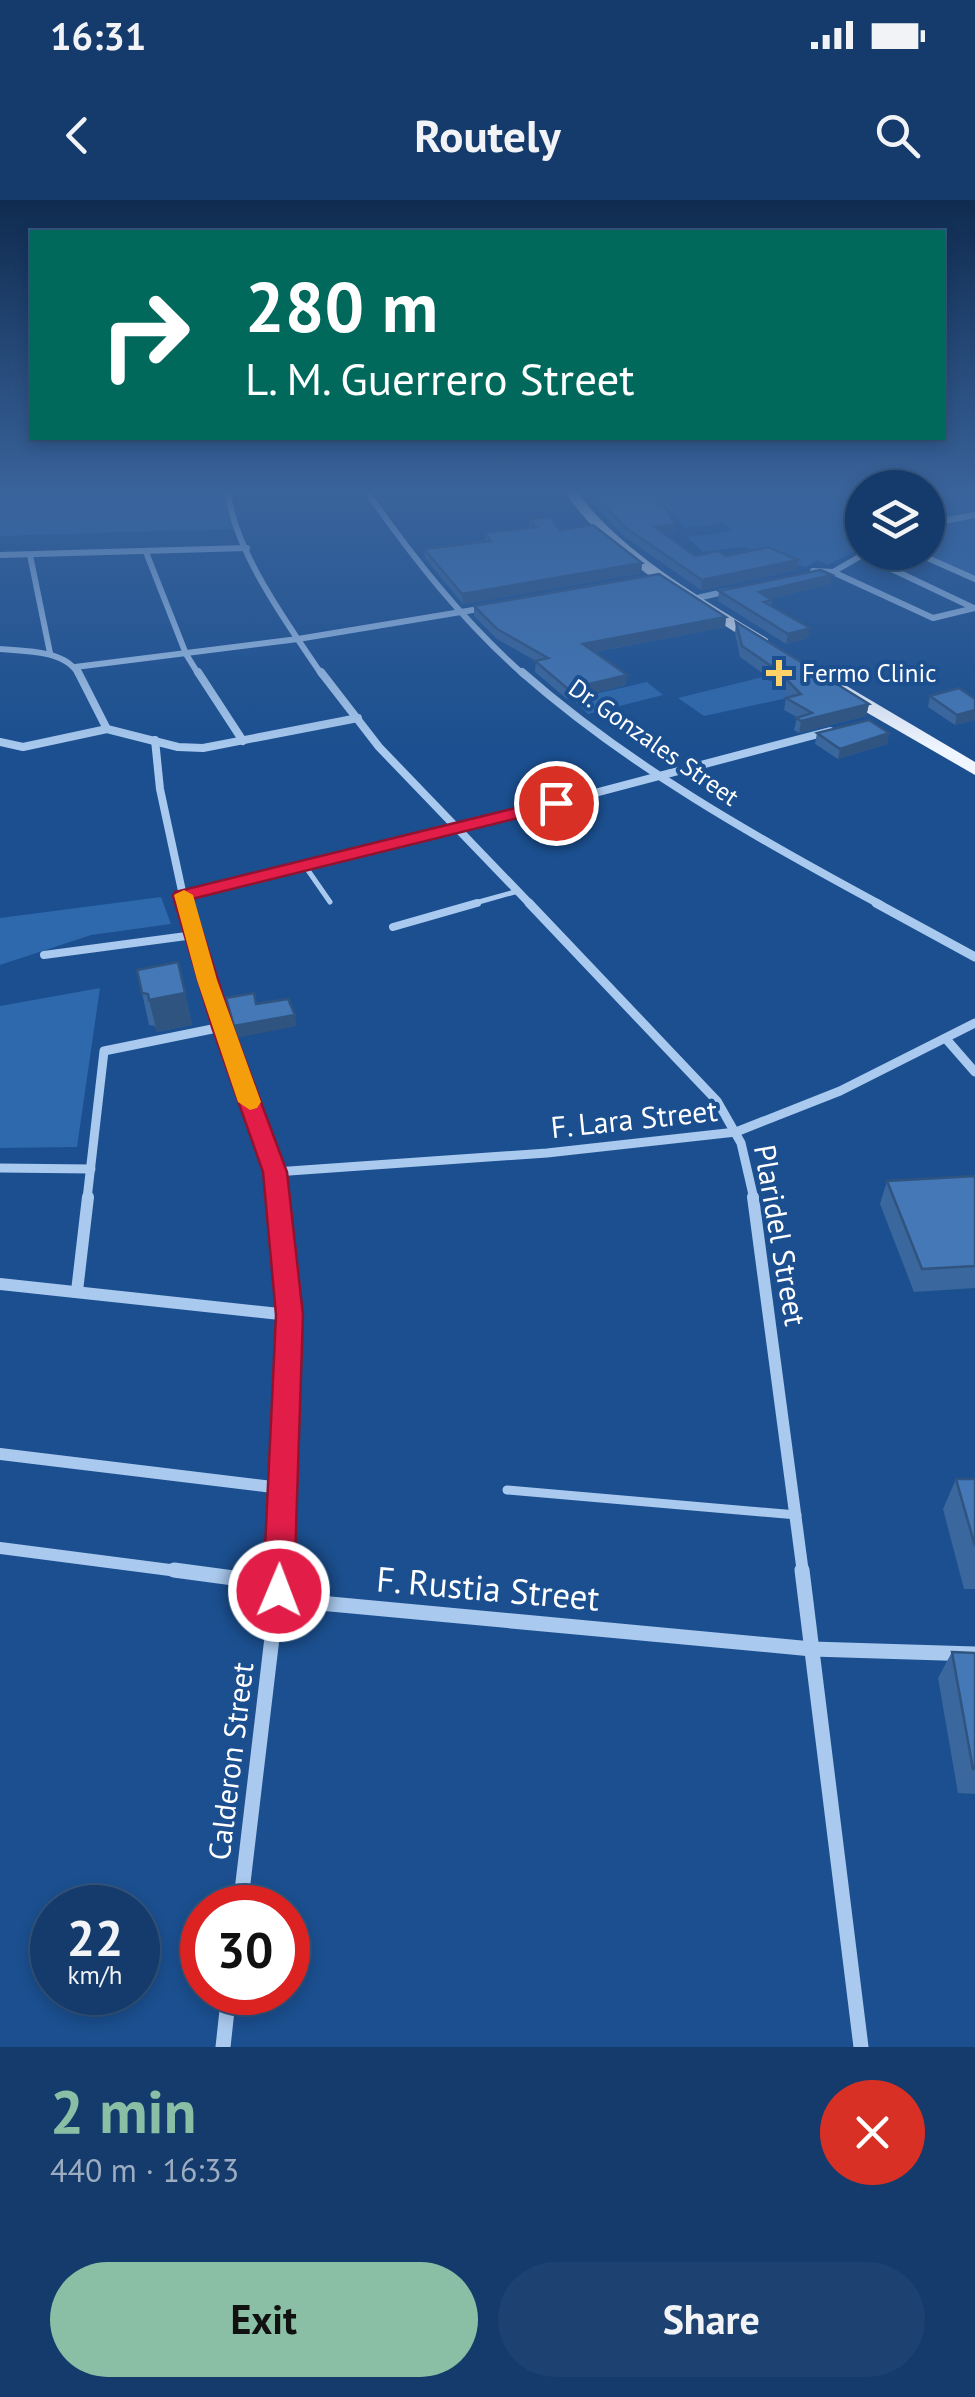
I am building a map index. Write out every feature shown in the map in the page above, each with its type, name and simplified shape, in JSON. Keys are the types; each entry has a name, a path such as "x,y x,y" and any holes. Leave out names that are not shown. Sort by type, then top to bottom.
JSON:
{"main road":[{"path":"665,578 785,656"},
{"path":"830,684 878,720 975,770"}],"street":[{"path":"35,578 50,653"},
{"path":"156,578 186,654 243,741"},
{"name":"Plaridel Street","path":"261,578 298,639 358,718 454,830 666,1044 736,1132 764,1257 861,2047"},
{"name":"Dr. Gonzales Street","path":"428,578 457,612 575,716 658,776 975,957"},
{"path":"645,579 650,578"},
{"path":"846,578 932,618 975,608 914,578"},
{"path":"697,598 738,589"},
{"path":"75,667 298,639 490,607"},
{"path":"0,649 50,653 75,667 107,729"},
{"path":"0,742 23,748 107,729 190,748 358,718"},
{"path":"182,896 849,727"},
{"name":"Calderon Street","path":"155,740 160,789 182,896 222,1027 275,1172 290,1315 279,1591 243,1885"},
{"name":"F. Lara Street","path":"275,1172 547,1153 736,1132 840,1091 975,1023"},
{"path":"77,1291 104,1051 222,1027"},
{"path":"947,1040 975,1072"},
{"path":"0,1168 92,1168"},
{"path":"0,1284 290,1315"},
{"path":"0,1454 281,1488"},
{"name":"F. Rustia Street","path":"0,1548 241,1579 309,1602 812,1648 975,1654"},
{"path":"223,2047 227,2015"}],"lane":[{"path":"306,866 330,902"},
{"path":"393,926 518,891"},
{"path":"44,956 194,935"},
{"path":"508,1490 797,1516"}],"shaded area":[{"path":"798,674 824,690 704,716 678,698 763,677 770,681"},
{"path":"647,682 663,695 588,714 573,699"},
{"path":"161,897 171,924 91,935 0,965 0,918"},
{"path":"100,988 77,1147 0,1148 0,1006"}],"building":[{"path":"449,578 554,578 462,594"},
{"path":"635,578 666,578 726,617 583,644 627,675 568,689 535,661 548,658 497,629 474,606"},
{"path":"781,578 818,578 759,592 772,600 764,602 810,628 788,634 719,591"},
{"path":"736,622 869,704 801,721 796,718 812,713 786,698 801,694 777,670 742,646"},
{"path":"959,688 975,699 975,710 957,715 930,696"},
{"path":"869,720 889,733 840,749 817,733"},
{"path":"178,962 185,993 149,1000 148,994 142,993 137,970"},
{"path":"254,993 256,1004 288,999 295,1015 234,1026 226,998"},
{"path":"975,1176 975,1266 922,1269 887,1181"},
{"path":"956,1479 975,1479 975,1546"},
{"path":"952,1652 975,1653 975,1769 973,1769"}],"slow traffic":[{"path":"184,895 207,980 250,1102"}],"place":[{"name":"Fermo Clinic","path":"779,673"}],"route":[{"path":"279,1591 290,1315 275,1172 222,1027 182,896 556,803"}]}
